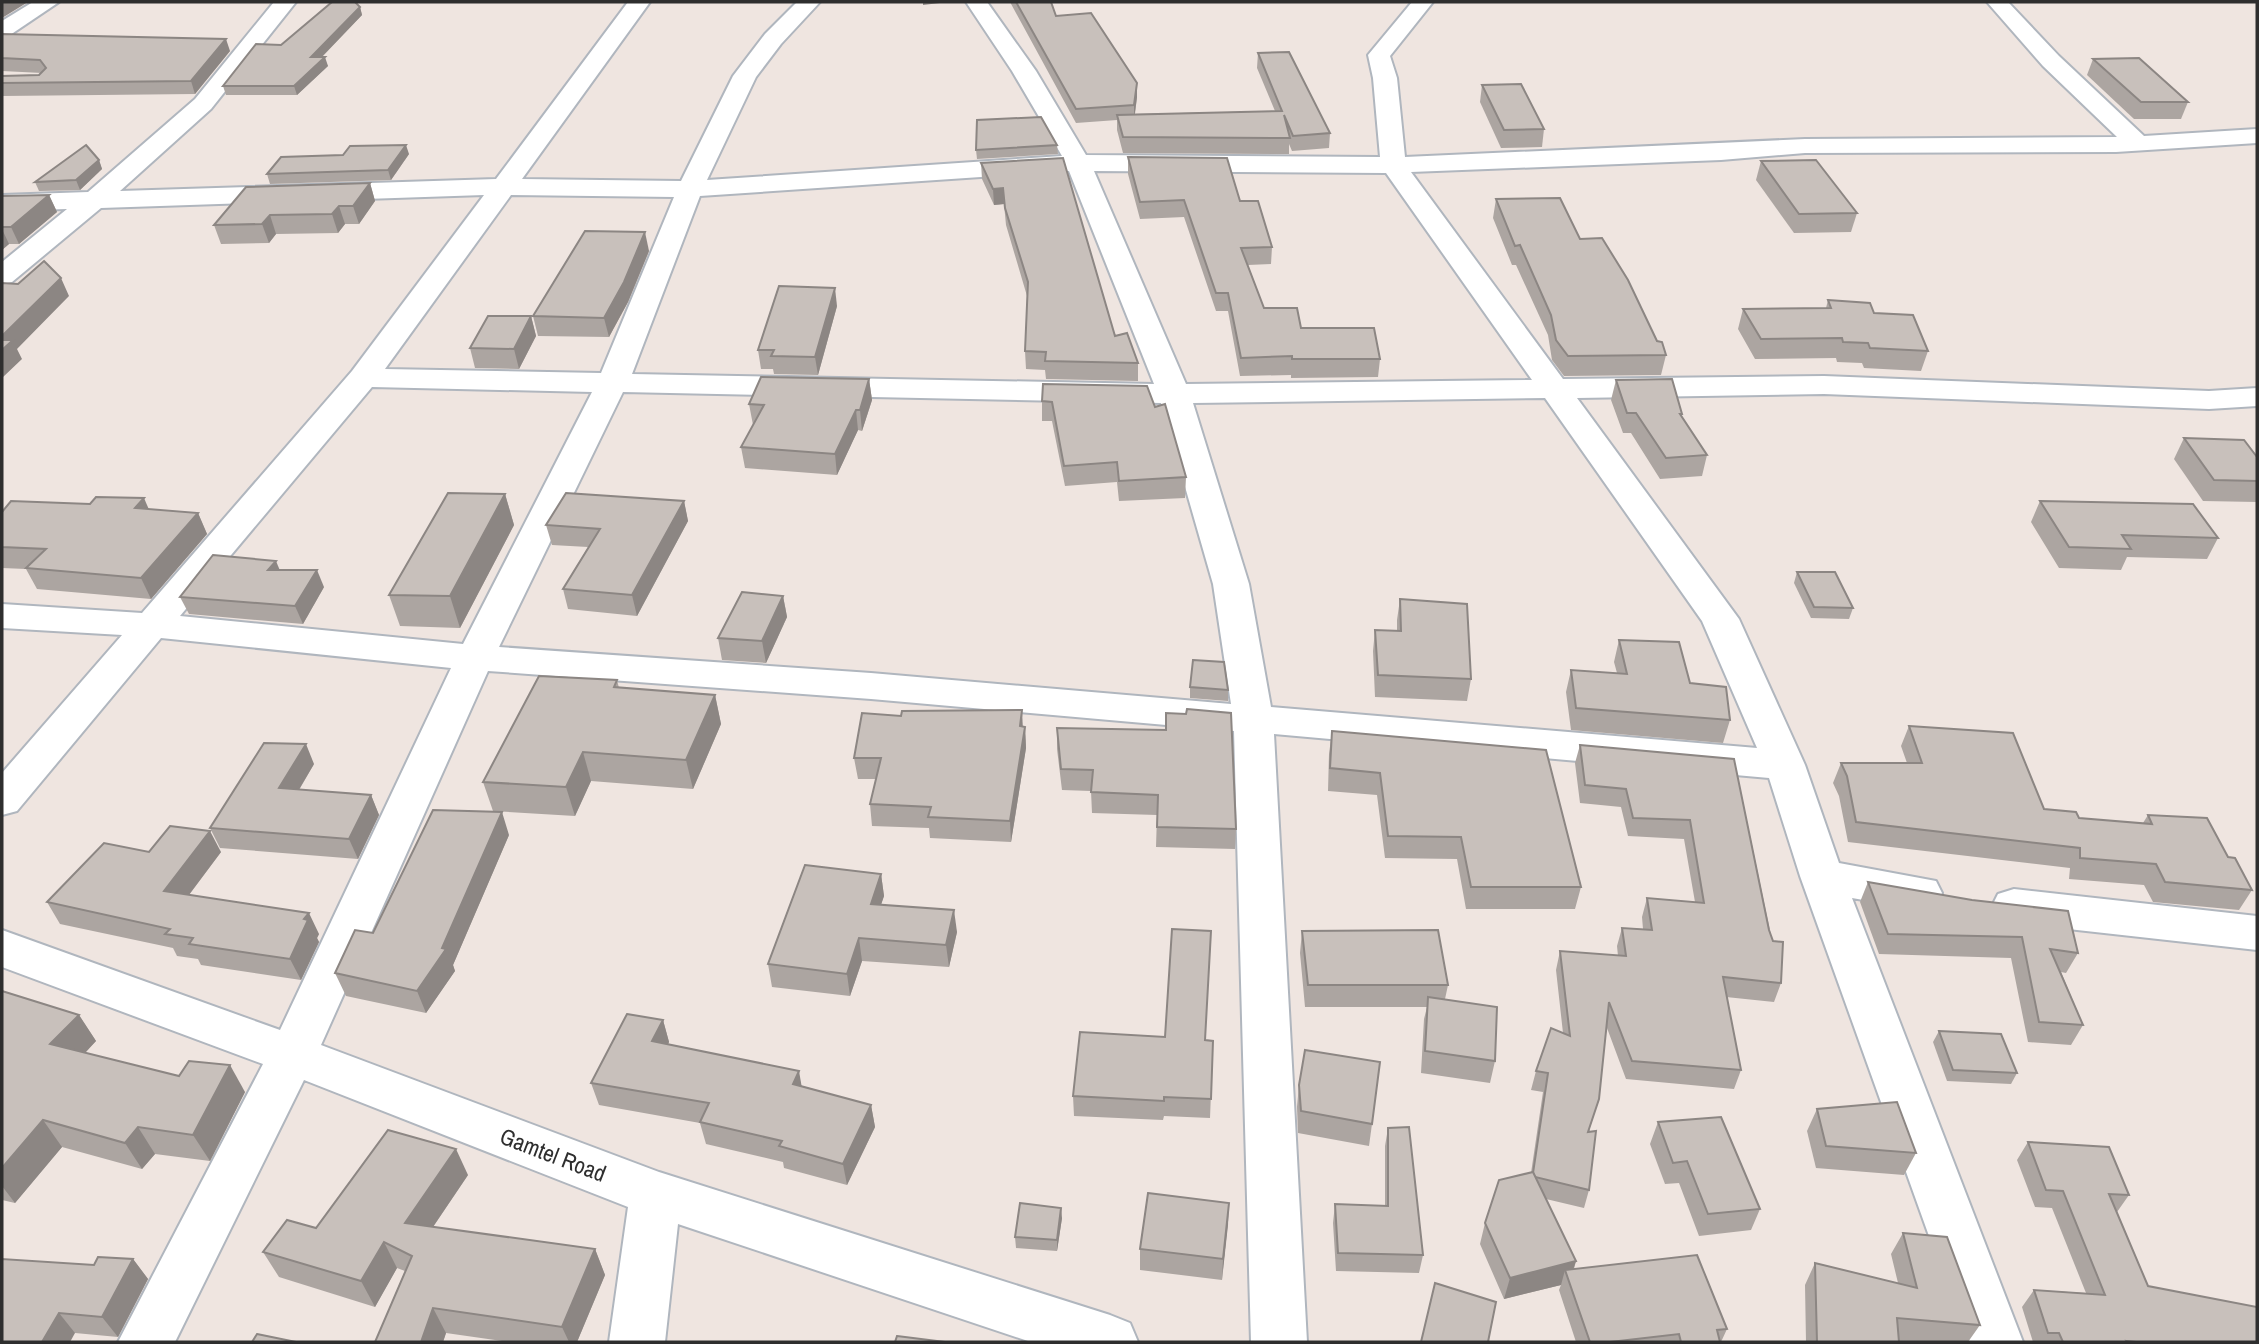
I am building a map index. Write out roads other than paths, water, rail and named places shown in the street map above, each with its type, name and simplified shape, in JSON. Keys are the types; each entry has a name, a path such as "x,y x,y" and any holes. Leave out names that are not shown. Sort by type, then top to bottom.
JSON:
{"street":[{"path":"2,30 48,2"},
{"path":"2,276 97,198 204,104 285,2"},
{"path":"2,800 363,378 639,2"},
{"path":"146,1342 292,1055 475,658 613,382 690,189 745,76 772,39 809,2"},
{"path":"976,2 1024,71 1078,163 1174,394 1231,584 1253,717 1279,1342"},
{"path":"1422,2 1379,55 1385,78 1393,165 1720,619 1785,765 1822,876 1995,1342"},
{"path":"1997,2 2051,61 2138,144"},
{"path":"2,203 502,187 690,189 1078,163 1393,165 1721,152 1805,146 2138,144 2257,136"},
{"path":"363,378 1174,394 1824,386 2209,400 2256,399"},
{"path":"2,616 151,625 475,658 872,686 1253,717 1785,765"},
{"path":"1822,876 1970,901 2257,933"},
{"name":"Gamtel Road","path":"2,948 656,1194 1110,1342"},
{"path":"637,1342 656,1194"}]}
